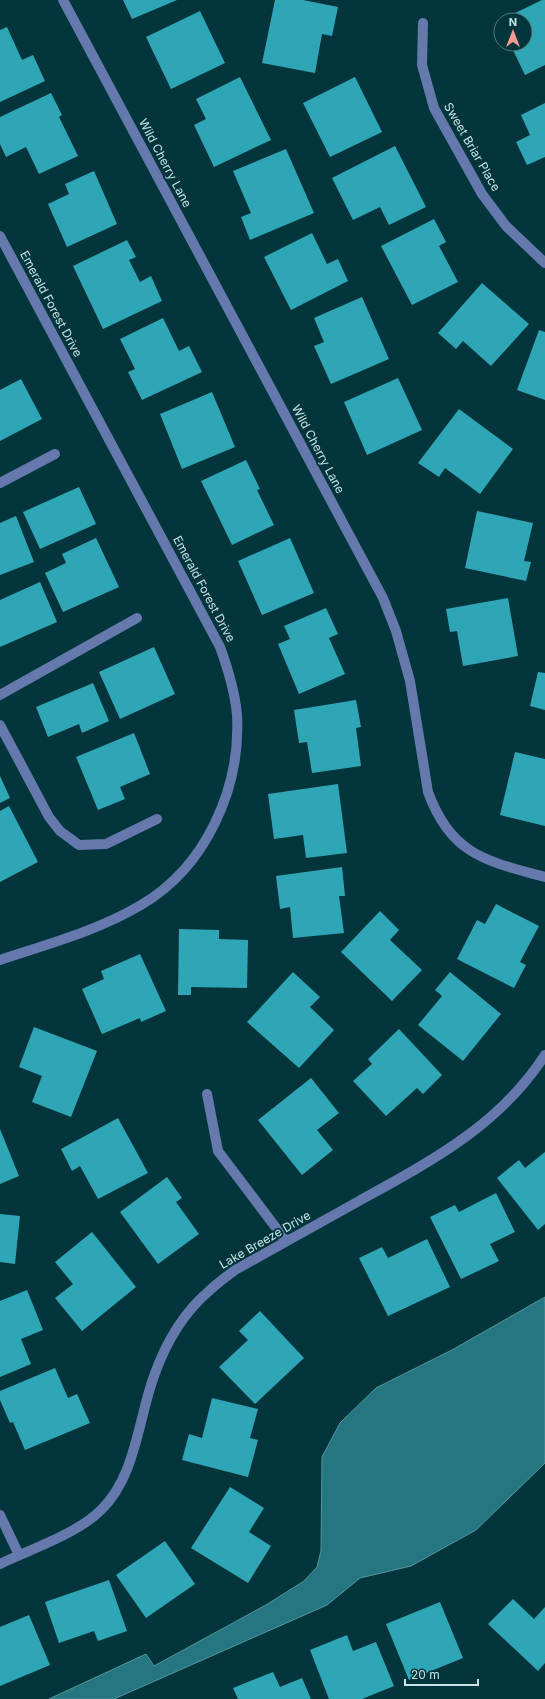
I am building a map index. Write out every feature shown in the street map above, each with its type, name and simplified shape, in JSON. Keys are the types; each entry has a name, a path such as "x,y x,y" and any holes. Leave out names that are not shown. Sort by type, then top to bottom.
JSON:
{"street":[{"name":"Wild Cherry Lane","path":"63,0 383,598 396,631 410,681 428,792 434,808 444,825 455,838 469,850 485,859 545,877"},
{"name":"Sweet Briar Place","path":"423,23 422,65 434,108 482,194 506,226 545,263"},
{"name":"Emerald Forest Drive","path":"0,236 220,647 231,680 235,700 237,714 237,748 231,782 220,814 193,859 170,884 142,905 112,921 0,960"},
{"path":"0,483 55,454"},
{"path":"0,695 137,618"},
{"path":"0,725 49,817 60,831 79,845 106,844 157,819"},
{"name":"Lake Breeze Drive","path":"0,1564 71,1532 87,1522 113,1497 128,1465 154,1377 167,1345 185,1316 208,1291 235,1270 424,1166 466,1138 504,1105 537,1067 545,1055"},
{"path":"207,1094 218,1151 286,1241"},
{"path":"0,1515 19,1555"}],"water":[{"path":"545,1297 545,1463 476,1530 411,1566 360,1578 327,1605 114,1699 49,1699 146,1654 154,1666 266,1605 304,1581 317,1567 321,1551 322,1457 340,1423 376,1388 452,1350"}],"building":[{"path":"123,0 177,0 132,19"},
{"path":"275,0 303,0 338,7 332,36 322,34 315,73 262,63"},
{"path":"545,0 545,65 525,75 514,52 533,52 533,12 517,12"},
{"path":"200,11 225,63 171,89 146,37"},
{"path":"7,27 22,60 33,55 45,81 0,102 0,30"},
{"path":"240,77 271,140 214,167 194,125 206,119 196,99"},
{"path":"355,77 382,132 330,157 303,103"},
{"path":"51,93 62,115 59,117 78,156 39,174 26,147 6,157 0,144 0,117"},
{"path":"545,103 545,157 527,165 516,142 530,135 521,115"},
{"path":"395,146 426,207 389,225 380,207 353,220 332,178"},
{"path":"286,149 314,213 250,240 241,217 251,213 233,171"},
{"path":"94,171 117,224 67,247 48,204 69,194 65,184"},
{"path":"434,219 446,242 439,246 458,282 412,305 381,246"},
{"path":"312,233 327,264 338,259 348,281 291,310 264,257"},
{"path":"127,240 136,257 129,260 140,282 151,276 162,301 103,329 73,266"},
{"path":"482,283 529,324 491,366 463,341 456,349 438,333"},
{"path":"362,297 389,359 331,384 314,346 324,342 314,318"},
{"path":"163,318 179,351 189,346 202,372 142,400 128,372 135,369 120,339"},
{"path":"539,330 545,332 545,400 517,390"},
{"path":"398,378 422,430 367,455 344,402"},
{"path":"21,379 42,419 0,441 0,390"},
{"path":"212,392 235,447 182,469 160,414"},
{"path":"459,409 513,449 480,494 445,468 439,477 418,463"},
{"path":"246,460 260,489 257,490 274,525 232,545 201,481"},
{"path":"79,487 96,524 40,549 23,512"},
{"path":"477,511 533,523 524,561 531,562 526,581 465,568"},
{"path":"16,516 34,562 0,575 0,523"},
{"path":"96,538 119,587 63,612 45,573 66,563 62,554"},
{"path":"290,538 314,593 262,615 238,561"},
{"path":"40,582 57,622 0,647 0,600"},
{"path":"508,598 518,656 463,666 457,631 450,632 446,609"},
{"path":"326,608 338,634 329,638 345,674 299,694 278,644 290,639 284,626"},
{"path":"154,647 175,694 120,719 99,672"},
{"path":"538,672 545,673 545,710 530,706"},
{"path":"93,683 109,721 82,733 79,724 48,737 36,707"},
{"path":"356,700 361,727 356,728 361,766 312,773 307,742 299,743 294,710"},
{"path":"134,733 150,774 120,787 125,799 98,810 76,757"},
{"path":"515,752 545,759 545,826 500,815"},
{"path":"0,776 10,798 0,803"},
{"path":"338,784 347,853 306,858 303,835 274,839 268,794"},
{"path":"9,806 38,862 0,882 0,811"},
{"path":"342,867 345,896 339,896 344,933 293,938 290,907 280,909 276,876"},
{"path":"496,904 539,926 520,962 526,965 514,988 457,959 477,920 485,924"},
{"path":"380,911 399,930 390,940 422,970 392,1001 341,952"},
{"path":"179,929 219,930 219,939 248,940 247,988 191,987 191,995 178,995"},
{"path":"140,954 166,1011 141,1022 140,1018 102,1034 82,989 104,979 101,971"},
{"path":"293,972 320,997 310,1007 334,1030 299,1068 247,1022"},
{"path":"450,972 501,1014 463,1061 418,1025 442,996 435,990"},
{"path":"34,1027 97,1051 71,1117 32,1102 42,1076 19,1067"},
{"path":"399,1029 442,1075 423,1094 417,1088 386,1116 353,1081 372,1064 368,1059"},
{"path":"311,1078 339,1113 317,1130 333,1150 302,1175 258,1120"},
{"path":"118,1118 148,1173 98,1199 80,1166 72,1171 61,1149"},
{"path":"0,1129 19,1176 0,1184"},
{"path":"545,1152 545,1224 538,1230 497,1178 519,1160 525,1168"},
{"path":"167,1177 182,1198 176,1202 199,1234 158,1264 120,1212"},
{"path":"496,1193 515,1232 490,1244 499,1261 461,1279 430,1217 455,1205 459,1212"},
{"path":"0,1214 20,1216 15,1264 0,1262"},
{"path":"92,1232 136,1287 82,1331 55,1298 73,1284 55,1262"},
{"path":"427,1239 450,1287 388,1316 359,1258 382,1247 388,1258"},
{"path":"27,1290 43,1330 21,1339 31,1364 0,1377 0,1301"},
{"path":"260,1311 304,1358 255,1404 219,1367 248,1340 239,1331"},
{"path":"55,1368 68,1398 77,1394 90,1423 25,1450 13,1422 10,1423 0,1400 0,1391"},
{"path":"212,1398 258,1409 250,1438 258,1440 248,1477 182,1460 189,1434 202,1438"},
{"path":"230,1487 264,1508 249,1532 271,1546 248,1583 191,1548"},
{"path":"165,1541 195,1584 146,1618 116,1575"},
{"path":"109,1580 127,1631 98,1641 94,1631 59,1643 45,1602"},
{"path":"513,1599 534,1619 545,1607 545,1663 538,1671 488,1624"},
{"path":"440,1602 463,1658 409,1680 386,1624"},
{"path":"29,1615 50,1665 0,1686 0,1627"},
{"path":"347,1635 353,1651 376,1642 394,1686 362,1699 329,1699 310,1650"},
{"path":"273,1672 280,1687 302,1678 311,1699 238,1699 233,1688"}]}
